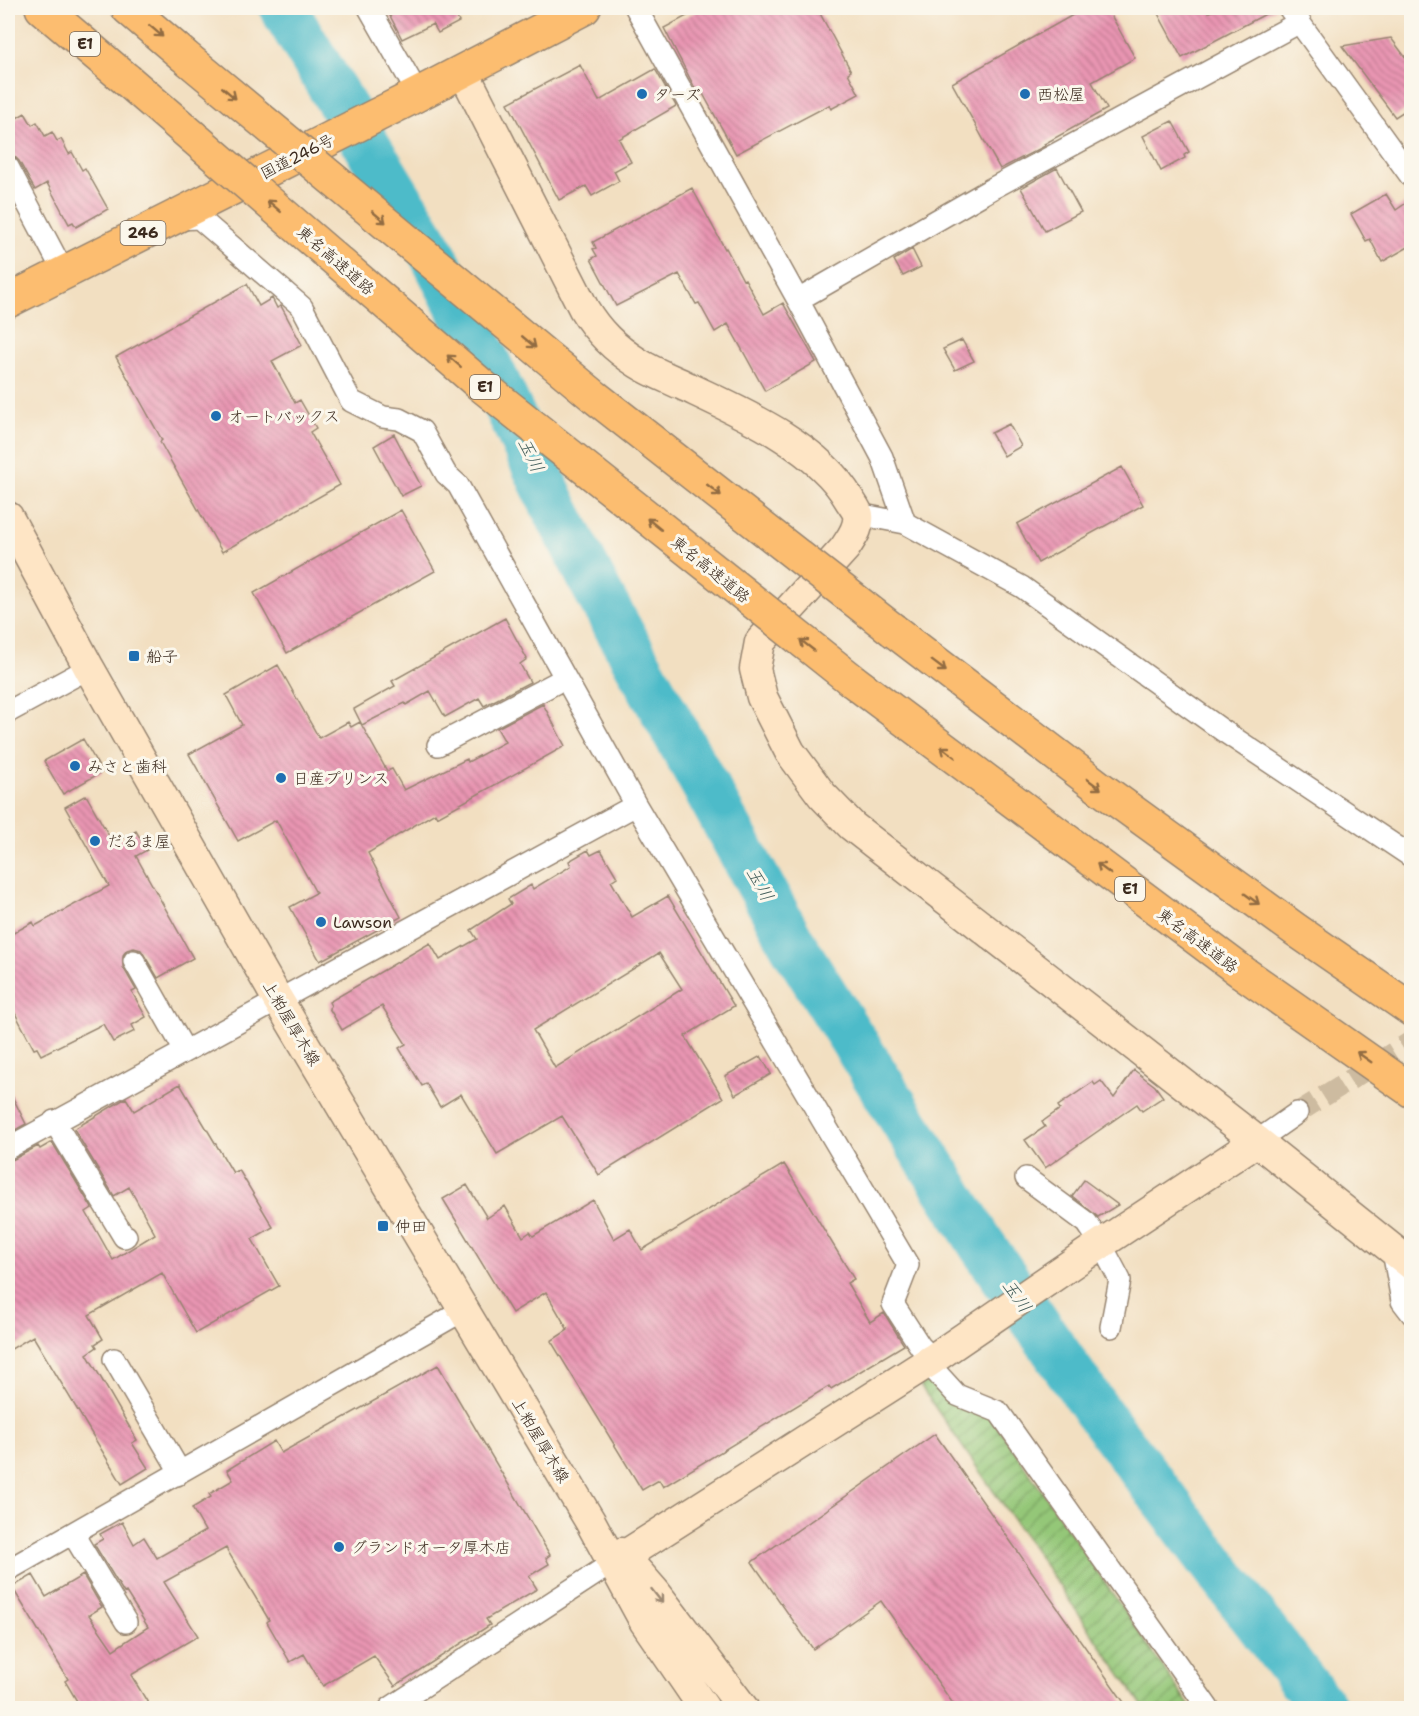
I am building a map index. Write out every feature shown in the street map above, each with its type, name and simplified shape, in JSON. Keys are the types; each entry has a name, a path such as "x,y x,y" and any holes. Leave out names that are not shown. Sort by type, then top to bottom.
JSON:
{"highway":[{"name":"東名高速道路","path":"42,8 482,385 853,681 1242,972 1412,1091"},
{"path":"128,8 595,397 893,630 1100,788 1296,930 1412,1010"},
{"name":"国道246号","path":"8,301 584,8"}],"street":[{"path":"369,8 411,98"},
{"path":"636,8 882,457 905,523"},
{"path":"798,300 1295,15 1412,178"},
{"path":"463,71 596,329 612,345 640,364 739,411 783,436 841,485 858,514 856,531 845,548 760,642 755,669 762,696 790,752 822,795 852,826 1257,1141 1402,1258 1402,1301 1412,1314"},
{"path":"8,167 64,273"},
{"path":"171,219 199,218 302,307 351,401 383,417 399,419 422,431 446,474 458,485 636,805 908,1265 893,1304 920,1346 939,1355"},
{"path":"858,514 905,523 1022,587 1222,730 1412,857"},
{"name":"上粕屋厚木線","path":"8,517 89,668 279,1000 590,1521 618,1560 645,1622 704,1708"},
{"path":"8,712 89,668"},
{"path":"438,745 565,678"},
{"path":"8,1148 636,805"},
{"path":"134,961 185,1051"},
{"path":"390,1708 939,1355 1297,1113"},
{"path":"54,1121 124,1237 126,1236"},
{"path":"1026,1178 1087,1223 1096,1247 1120,1280 1112,1327"},
{"path":"8,1570 464,1310"},
{"path":"939,1355 936,1372 957,1395 999,1412 1208,1708"},
{"path":"114,1359 176,1465 177,1475"},
{"path":"73,1534 126,1622"},
{"name":"上粕屋厚木線","path":"618,1560 655,1592 743,1708"}],"green space":[{"path":"934,1375 987,1411 1191,1708 1144,1708 919,1384"}],"building":[{"path":"386,8 466,8 455,13 459,22 438,33 433,24 402,39"},
{"path":"702,8 817,8 851,71 848,73 859,94 831,109 829,105 736,154 702,92 698,94 664,28"},
{"path":"1068,8 1107,8 1135,58 1092,82 1107,109 1044,144 1045,146 1000,169 952,83 1073,15"},
{"path":"1155,8 1205,8 1209,12 1219,8 1277,8 1182,58"},
{"path":"1391,38 1412,66 1412,106 1395,117 1342,46"},
{"path":"580,65 599,101 655,69 676,106 619,139 631,162 614,171 619,181 592,196 586,186 559,200 508,103"},
{"path":"25,113 32,125 37,122 45,136 52,132 57,141 61,139 69,154 72,152 82,170 85,168 108,209 76,227 73,222 69,224 47,183 35,190 19,161 8,154 8,123"},
{"path":"1172,121 1189,152 1184,155 1185,158 1161,171 1143,136"},
{"path":"1057,168 1081,212 1045,231 1021,188"},
{"path":"692,188 764,314 783,303 816,362 765,391 728,324 715,332 679,274 616,306 591,259 597,256 593,249 596,248 593,242"},
{"path":"1386,194 1396,210 1412,199 1412,245 1382,262 1370,239 1366,241 1351,214"},
{"path":"912,249 921,267 903,276 894,260"},
{"path":"247,284 259,306 272,298 277,308 281,306 302,345 272,361 295,403 300,400 316,428 310,432 340,485 222,552 160,442 162,440 116,357"},
{"path":"962,340 974,361 955,370 943,349"},
{"path":"1009,424 1021,446 1004,456 991,433"},
{"path":"394,434 421,486 401,496 374,446"},
{"path":"1122,467 1143,505 1038,563 1017,524"},
{"path":"401,510 435,571 287,653 254,593"},
{"path":"505,618 527,659 520,664 530,682 484,706 479,698 445,717 430,691 362,725 354,709 395,686 392,681"},
{"path":"278,665 319,738 348,722 351,727 360,722 387,771 392,769 404,790 467,759 468,762 505,742 497,728 543,704 565,746 437,817 435,813 368,853 401,917 320,961 290,907 316,893 276,820 238,841 189,754 242,725 226,695"},
{"name":"みさと歯科","path":"83,739 102,772 63,794 44,761"},
{"path":"86,795 113,843 136,831 147,850 136,856 193,958 158,978 141,950 134,948 127,950 123,955 123,967 136,990 132,992 146,1017 132,1025 135,1031 113,1042 103,1024 41,1055 37,1048 34,1049 8,1000 8,936 33,922 35,926 109,886 65,807"},
{"path":"588,850 591,855 601,850 617,877 611,881 632,917 668,896 734,1006 685,1036 723,1098 599,1175 562,1116 497,1154 461,1094 440,1107 426,1083 422,1086 399,1048 406,1044 382,1006 342,1030 329,1008 331,1006 329,1002 430,943 440,960 477,939 471,930 511,904 508,899 531,885 533,889 571,866 569,861","holes":["659,953 682,989 555,1068 533,1030"]},
{"path":"761,1056 771,1074 735,1095 725,1076"},
{"path":"1134,1070 1155,1086 1163,1097 1142,1111 1137,1104 1045,1168 1025,1140 1045,1127 1042,1122 1060,1109 1058,1106 1093,1082 1095,1085 1101,1081 1114,1098"},
{"path":"180,1084 233,1173 239,1170 273,1227 252,1239 279,1286 196,1333 162,1273 89,1315 103,1339 95,1344 97,1347 87,1354 137,1440 132,1443 148,1468 122,1484 33,1336 8,1351 8,1161 38,1146 40,1149 52,1142 92,1208 86,1212 113,1260 155,1234 129,1187 114,1196 74,1129 126,1098 134,1111"},
{"path":"8,1088 26,1124 8,1134"},
{"path":"784,1164 854,1279 847,1283 870,1322 884,1313 904,1345 831,1389 829,1386 663,1487 659,1480 642,1490 551,1341 568,1330 546,1292 512,1313 443,1199 467,1185 487,1218 505,1206 523,1237 530,1232 533,1236 593,1200 614,1239 630,1229 642,1250"},
{"path":"1084,1180 1118,1205 1098,1217 1072,1196"},
{"path":"438,1365 550,1555 546,1558 549,1564 529,1576 537,1589 486,1619 490,1625 395,1686 374,1656 323,1686 304,1654 290,1662 267,1622 269,1620 226,1548 164,1582 198,1636 131,1675 151,1708 81,1708 65,1681 68,1679 12,1587 33,1575 46,1597 83,1575 102,1607 89,1615 113,1650 148,1627 94,1544 103,1539 100,1534 122,1522 134,1544 144,1537 157,1558 205,1531 192,1508 211,1497 209,1494 233,1480 227,1470 274,1441 281,1453"},
{"path":"935,1434 1128,1708 956,1708 881,1601 813,1649 752,1562"}],"waterway":[{"name":"玉川","path":"283,8 431,251 598,592 793,945 982,1245 1097,1411 1323,1708"}],"tunnel":[{"path":"1297,1113 1412,1041"}],"place":[{"name":"ターズ","path":"642,94"},
{"name":"西松屋","path":"1025,94"},
{"name":"オートバックス","path":"216,416"},
{"name":"船子","path":"134,656"},
{"name":"みさと歯科","path":"75,766"},
{"name":"日産プリンス","path":"281,778"},
{"name":"だるま屋","path":"95,841"},
{"name":"Lawson","path":"321,922"},
{"name":"仲田","path":"383,1226"},
{"name":"グランドオータ厚木店","path":"339,1547"}]}
